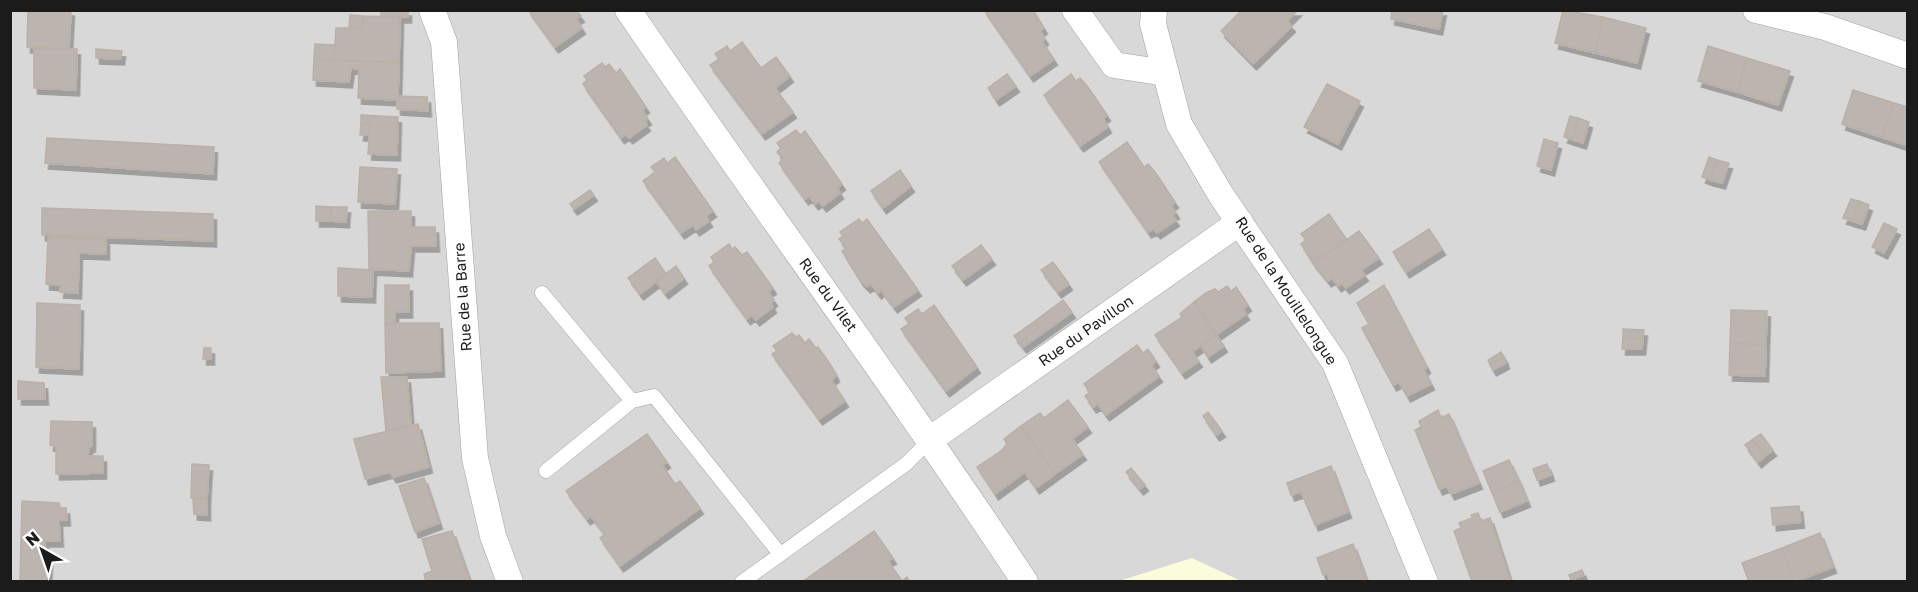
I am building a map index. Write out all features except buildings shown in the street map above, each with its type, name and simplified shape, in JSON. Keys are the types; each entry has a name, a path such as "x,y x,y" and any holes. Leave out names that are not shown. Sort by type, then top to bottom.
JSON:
{"street":[{"name":"Rue de la Barre","path":"432,10 444,42 475,458 493,536 510,582"},
{"name":"Rue du Vilet","path":"628,10 721,146 931,439 1025,582"},
{"path":"1076,10 1114,65 1166,73"},
{"name":"Rue de la Mouillelongue","path":"1154,10 1153,24 1179,124 1240,222 1335,363 1425,582"},
{"path":"1756,10 1825,27 1908,56"},
{"name":"Rue du Pavillon","path":"931,439 1240,222"}],"lane":[{"path":"542,293 632,401"},
{"path":"546,471 632,401 654,396 780,555"},
{"path":"742,582 761,576 780,555 906,464 931,439"}],"shaded area":[{"path":"11,11 1907,11 1907,581 11,581"},
{"path":"1192,558 1241,581 1119,581"}]}
